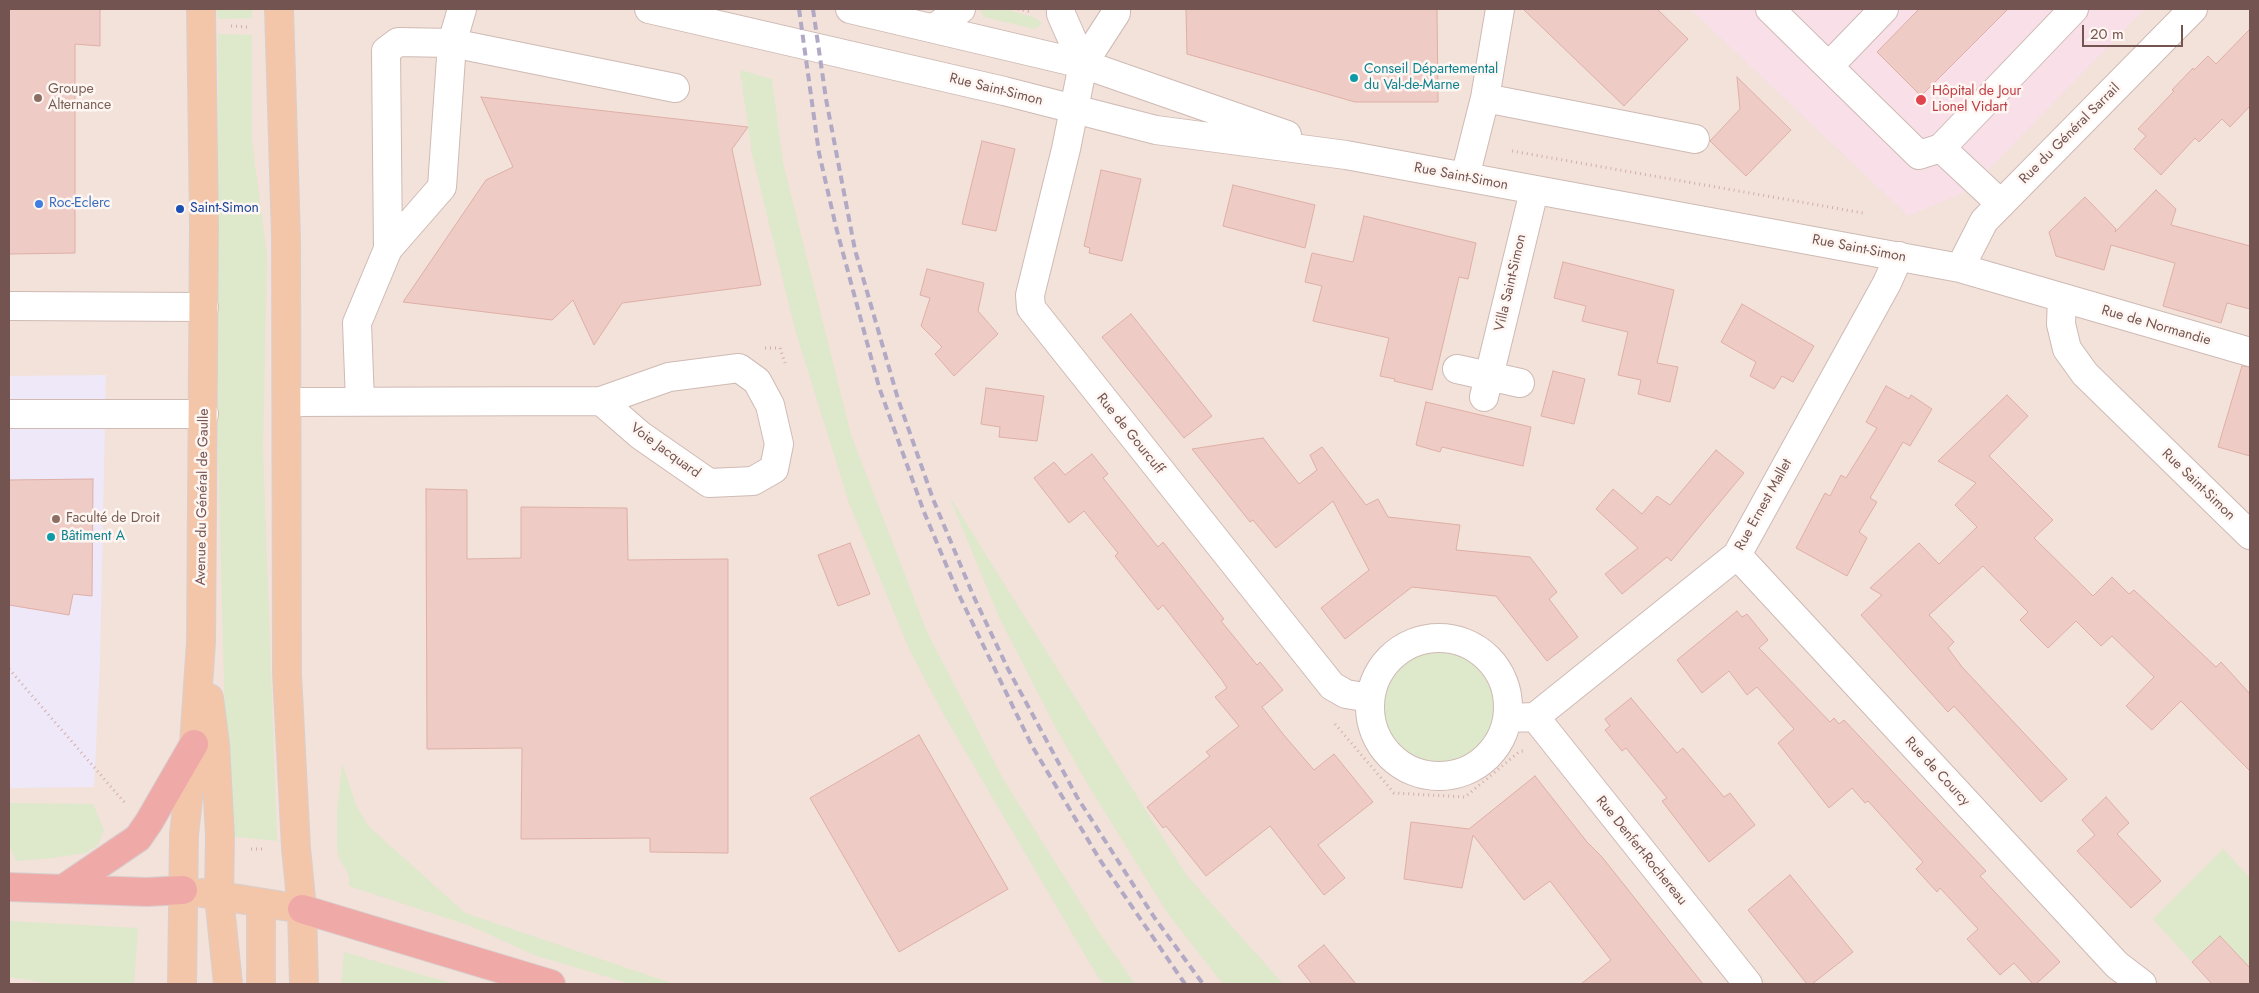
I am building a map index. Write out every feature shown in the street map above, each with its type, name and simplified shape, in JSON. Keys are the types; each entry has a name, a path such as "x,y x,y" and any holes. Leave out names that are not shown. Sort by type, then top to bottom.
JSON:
{"highway":[{"path":"63,889 138,838 194,744"},
{"path":"9,887 147,892 184,890"},
{"path":"302,910 551,984"}],"main road":[{"name":"Avenue du Général de Gaulle","path":"182,984 184,835 194,744 201,642 204,307 201,9"},
{"path":"279,9 286,238 287,674 296,848 302,910 304,984"},
{"path":"201,642 215,744 220,836 219,896 228,984"},
{"path":"184,890 302,910"},
{"path":"260,984 261,903"}],"street":[{"path":"360,402 357,323 388,250 442,187 452,43 462,9"},
{"name":"Rue Saint-Simon","path":"649,9 1156,130 1346,154 1534,191 1899,256 1960,268 2062,298 2061,324 2067,349 2085,374 2250,535"},
{"name":"Rue Saint-Simon","path":"850,9 1083,64 1346,154"},
{"path":"934,28 961,9"},
{"path":"1061,9 1061,14 1083,64"},
{"path":"1074,109 1083,64 1116,14 1116,9"},
{"path":"1466,177 1485,98 1500,9"},
{"path":"1770,9 1919,155 1940,148 2074,9"},
{"path":"1829,66 1884,9"},
{"name":"Rue du Général Sarrail","path":"1960,268 1984,221 2193,9"},
{"path":"388,250 386,51 398,42 452,43 675,88"},
{"path":"1485,98 1695,139"},
{"name":"Rue de Gourcuff","path":"1074,109 1030,295 1031,308 1332,686 1346,694 1370,698"},
{"path":"1940,148 2000,204"},
{"name":"Villa Saint-Simon","path":"1487,386 1534,191"},
{"name":"Rue Ernest Mallet","path":"1535,717 1737,554 1887,283 1899,256"},
{"name":"Rue de Normandie","path":"2062,298 2250,352"},
{"path":"9,306 204,307"},
{"name":"Voie Jacquard","path":"287,402 601,401 669,377 739,368 757,381 770,405 779,444 774,469 753,481 709,483 640,435 601,401"},
{"path":"1457,369 1487,386 1520,383"},
{"path":"9,414 204,414"},
{"name":"Rue de Courcy","path":"1737,554 2117,965 2142,984"},
{"path":"1435,638 1459,641 1480,652 1496,669 1506,691 1508,718 1496,745 1480,762 1460,773 1437,776 1414,772 1394,760 1379,742 1370,721 1370,698 1377,675 1392,656 1412,643 1435,638"},
{"path":"1508,718 1535,717"},
{"name":"Rue Denfert-Rochereau","path":"1535,717 1748,984"}],"path":[{"path":"227,26 253,27"},
{"path":"1473,144 1863,213"},
{"path":"9,669 130,810"},
{"path":"1331,720 1394,793 1465,797 1519,752 1527,750"}],"shaded area":[{"path":"9,9 2250,9 2250,984 9,984"},
{"name":"Hôpital de Jour Lionel Vidart","path":"1690,9 2145,9 1968,191 1908,216"},
{"name":"Faculté de Droit","path":"106,375 100,663 94,787 9,788 9,376"}],"green space":[{"path":"217,9 252,9 252,18 218,19"},
{"path":"980,9 1005,9 1036,18 1042,24 1035,29 984,17"},
{"path":"218,34 252,35 252,142 267,255 263,449 277,841 228,836 218,448"},
{"path":"740,70 772,79 783,163 851,435 927,632 1003,779 1096,928 1135,984 1104,984 1098,977 944,715 910,651 849,503 795,329 752,154"},
{"path":"949,496 1187,876 1283,984 1223,984 1167,912 1088,785 1057,730 1000,619"},
{"path":"1438,649 1460,653 1470,658 1486,674 1491,684 1495,706 1491,728 1486,738 1470,754 1460,759 1438,763 1416,759 1406,754 1390,738 1385,728 1381,706 1385,684 1390,674 1406,658 1416,653"},
{"path":"342,763 356,805 368,826 465,913 674,984 631,984 534,955 471,926 349,886 349,875 339,858 337,846 337,812"},
{"path":"9,803 93,804 104,830 98,845 85,853 52,858 9,861 16,860 9,846"},
{"path":"2223,849 2250,878 2250,965 2248,966 2220,936 2192,962 2153,919"},
{"path":"9,921 138,928 134,984 53,984 9,977"},
{"path":"344,952 454,984 341,984"}],"building":[{"path":"9,9 100,9 100,46 75,44 75,253 9,254"},
{"name":"Conseil Départemental du Val-de-Marne","path":"1186,9 1437,9 1438,102 1355,102 1187,54"},
{"path":"1523,9 1657,9 1688,39 1624,106"},
{"path":"1919,9 2008,9 1921,96 1877,52"},
{"path":"2250,29 2250,106 2230,127 2222,119 2199,142 2195,138 2161,175 2134,149 2146,136 2138,129 2193,68 2194,70 2208,56 2216,64"},
{"path":"1737,77 1791,130 1746,176 1710,141 1740,109"},
{"path":"481,97 748,127 732,149 761,285 622,303 594,345 573,300 552,320 403,302 486,180 513,167"},
{"path":"982,141 1015,149 996,231 962,224"},
{"path":"1101,170 1141,179 1122,261 1089,253 1090,248 1084,246"},
{"path":"1233,185 1315,205 1305,248 1223,226"},
{"path":"2156,190 2176,209 2171,225 2250,246 2250,309 2227,303 2221,323 2163,306 2175,263 2111,245 2104,270 2056,256 2049,232 2085,197 2116,229 2115,232"},
{"path":"1364,216 1476,243 1468,279 1459,277 1432,390 1380,376 1389,338 1313,321 1322,286 1305,282 1312,253 1353,262"},
{"path":"1563,262 1674,290 1657,363 1678,367 1670,402 1638,394 1641,380 1618,375 1628,332 1582,321 1586,306 1554,298"},
{"path":"927,269 984,283 978,311 998,334 954,376 935,354 942,347 921,326 930,298 920,295"},
{"path":"1742,304 1814,346 1793,382 1782,376 1774,389 1750,376 1756,362 1721,342"},
{"path":"1131,314 1212,416 1184,438 1102,337"},
{"path":"2242,366 2250,367 2250,456 2218,447"},
{"path":"1553,371 1585,379 1574,424 1541,416"},
{"path":"1886,386 1909,399 1911,395 1932,409 1910,446 1903,442 1870,498 1877,502 1859,532 1867,538 1847,576 1796,548 1825,493 1830,496 1841,475 1846,478 1877,428 1866,422"},
{"path":"986,388 1044,396 1037,441 999,437 1000,427 981,424"},
{"path":"2007,395 2028,416 1989,456 2053,520 2034,538 2093,596 2112,577 2129,594 2134,590 2216,667 2221,662 2250,694 2250,771 2181,701 2152,730 2126,706 2154,677 2112,636 2101,646 2076,621 2048,648 2020,620 2028,612 1983,566 1929,615 1954,642 1948,648 1962,667 2067,779 2041,802 1954,706 1948,712 1861,615 1882,595 1870,588 1919,543 1939,564 1977,527 1955,505 1976,483 1938,461"},
{"path":"1426,402 1531,427 1523,466 1442,447 1440,452 1416,445"},
{"path":"1263,438 1299,484 1317,470 1310,455 1322,447 1366,505 1378,499 1388,517 1460,525 1456,550 1530,557 1557,592 1549,599 1578,637 1547,661 1496,596 1412,587 1345,639 1321,608 1369,570 1333,501 1276,548 1253,520 1250,522 1192,449"},
{"path":"1716,450 1744,473 1671,561 1667,557 1622,594 1605,574 1638,548 1596,509 1613,489 1642,514 1657,496 1670,505"},
{"path":"1092,454 1108,474 1103,478 1158,547 1163,542 1224,619 1221,621 1257,665 1260,662 1283,690 1262,707 1283,734 1314,770 1334,754 1373,802 1318,845 1345,878 1324,895 1270,826 1206,876 1166,826 1163,828 1147,807 1210,756 1206,752 1239,726 1215,697 1227,688 1222,680 1163,605 1158,610 1115,556 1118,553 1084,511 1069,523 1034,478 1054,462 1065,475"},
{"name":"Bâtiment A","path":"93,479 92,596 73,594 69,615 9,605 9,480"},
{"path":"426,489 467,490 467,559 521,558 521,507 627,508 628,560 728,559 728,853 650,852 650,838 521,839 522,748 427,749"},
{"path":"850,543 870,594 838,606 818,555"},
{"path":"1737,611 1742,617 1747,614 1768,640 1759,648 1830,722 1834,718 1839,724 1844,720 1986,871 1980,876 2060,962 2036,984 2033,984 2014,963 2000,975 1967,939 1978,929 1940,888 1937,892 1916,869 1923,862 1868,801 1865,803 1852,788 1829,808 1778,743 1794,729 1757,687 1747,695 1729,671 1702,693 1677,660"},
{"path":"1631,698 1677,753 1683,748 1724,797 1730,793 1755,825 1709,862 1662,801 1667,798 1626,748 1622,751 1605,730 1610,726 1605,719"},
{"path":"919,735 1008,889 899,952 810,798"},
{"path":"1535,776 1703,984 1581,984 1611,960 1550,881 1524,900 1473,835 1462,888 1404,879 1411,822 1469,829"},
{"path":"2106,797 2129,823 2117,834 2161,881 2131,908 2077,851 2095,835 2082,820"},
{"path":"1790,875 1853,952 1812,984 1807,984 1748,910"},
{"path":"2220,936 2250,968 2250,984 2212,984 2192,962"},
{"path":"1324,945 1356,984 1312,984 1298,966"}],"railway":[{"path":"799,9 819,153 836,227 879,387 924,512 958,593 1032,746 1100,860 1185,984"},
{"path":"813,9 826,99 855,250 898,399 933,499 973,595 1008,669 1077,797 1154,917 1203,984"}],"place":[{"name":"Conseil Départemental du Val-de-Marne","path":"1354,78"},
{"name":"Groupe Alternance","path":"38,98"},
{"name":"Hôpital de Jour Lionel Vidart","path":"1921,100"},
{"name":"Roc-Eclerc","path":"39,204"},
{"name":"Saint-Simon","path":"180,209"},
{"name":"Faculté de Droit","path":"56,519"},
{"name":"Bâtiment A","path":"51,537"}]}
